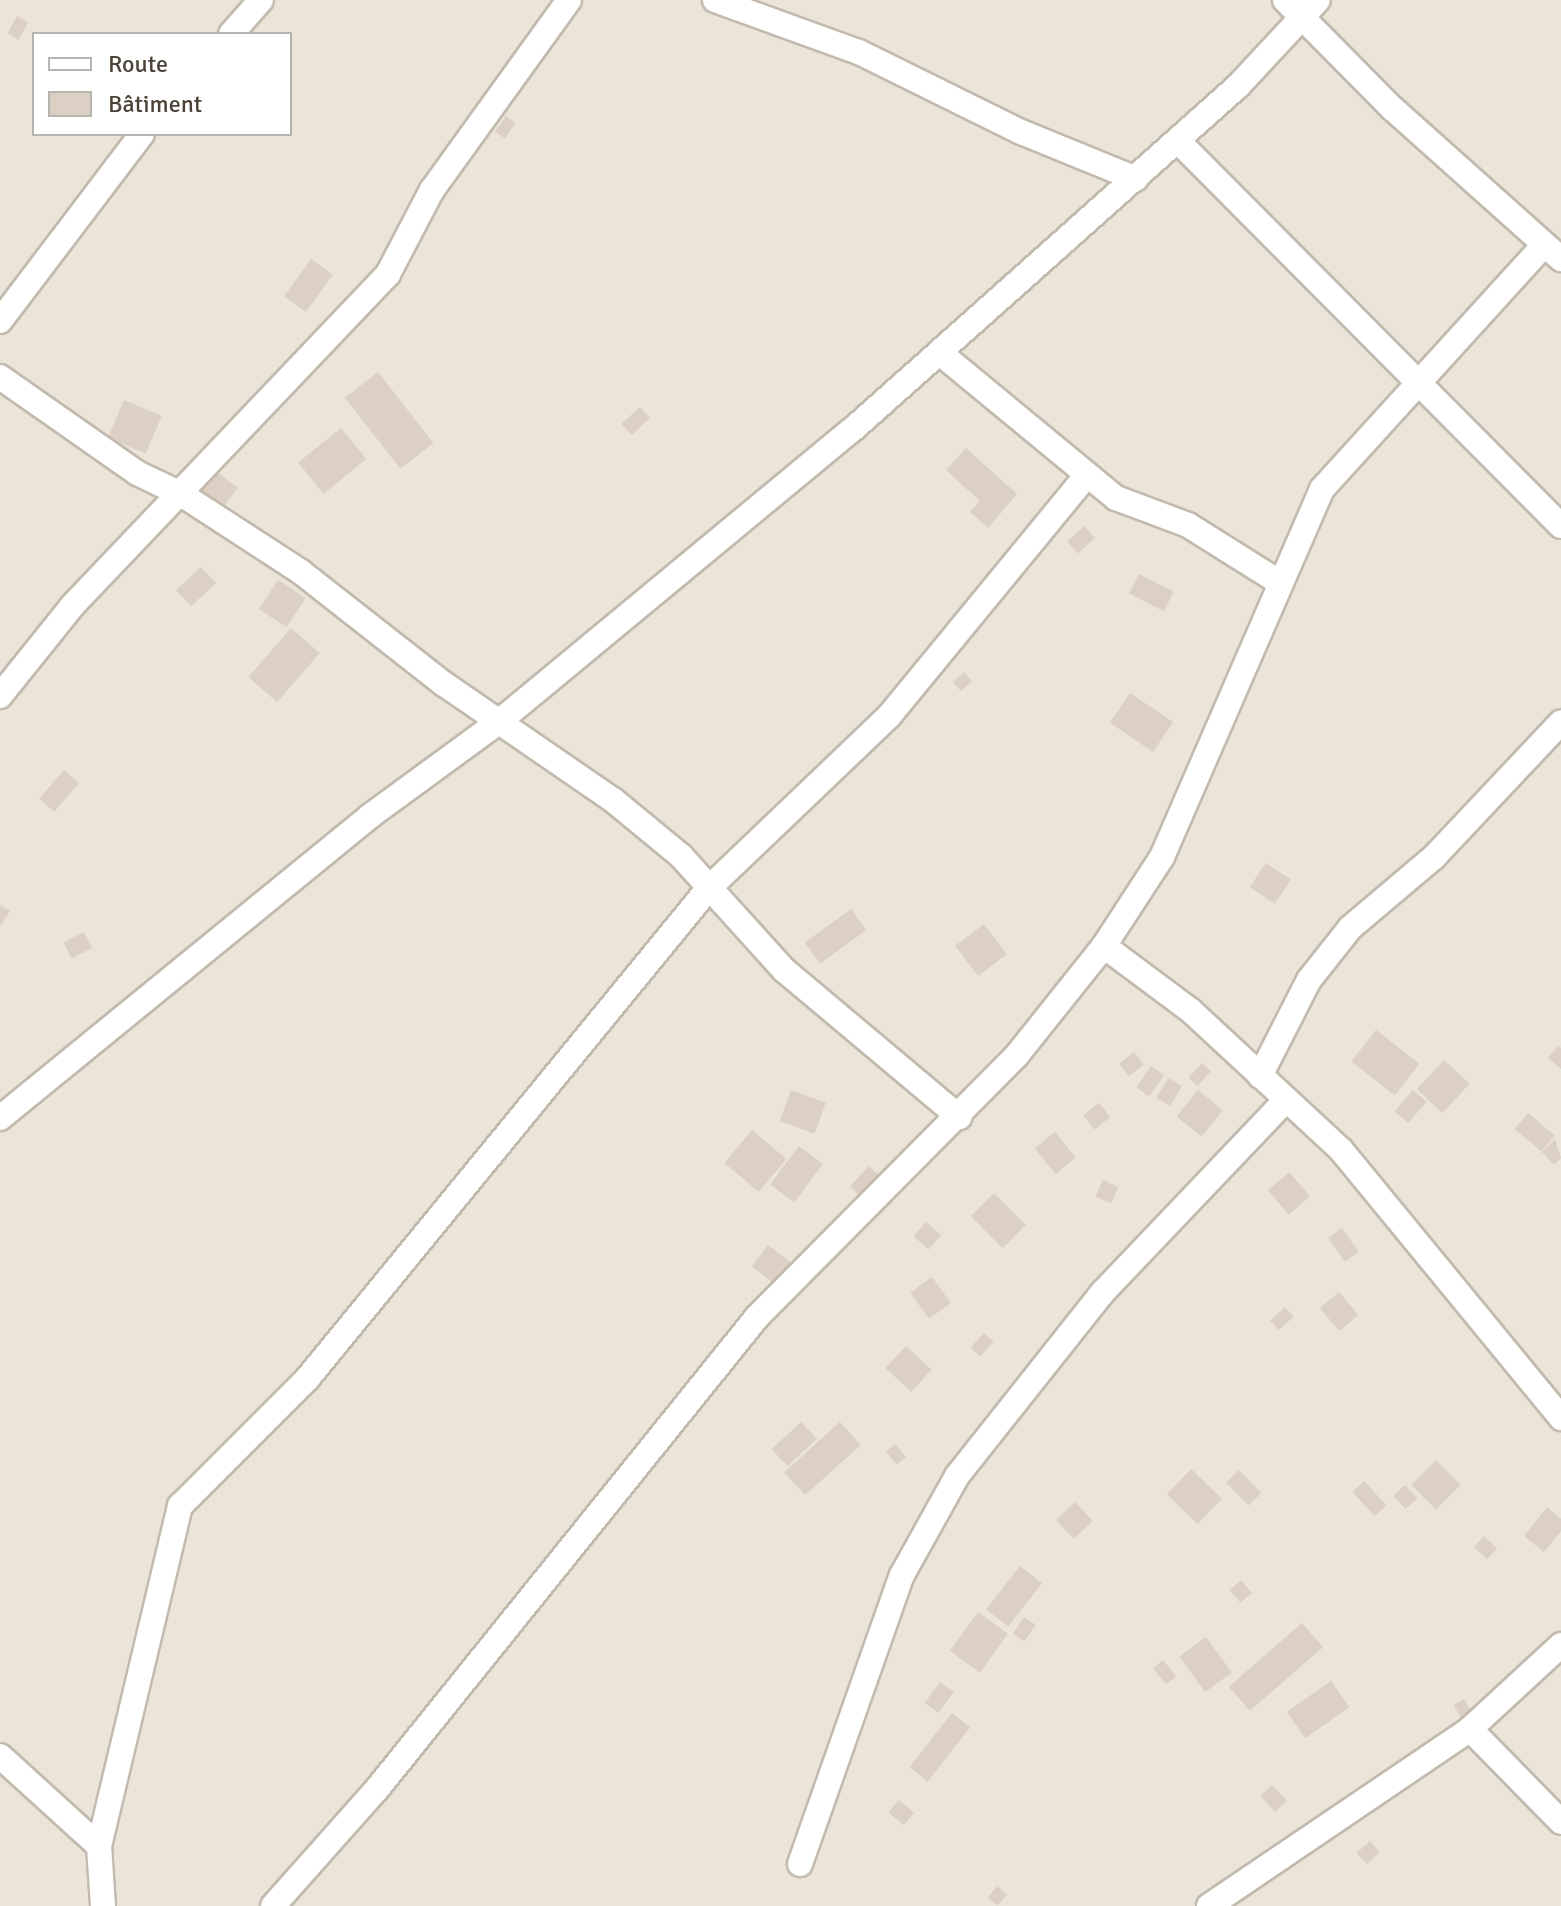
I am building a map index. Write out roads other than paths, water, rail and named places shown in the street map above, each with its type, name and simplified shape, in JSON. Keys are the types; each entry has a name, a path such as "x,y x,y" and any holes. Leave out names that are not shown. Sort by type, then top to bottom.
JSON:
{"street":[{"path":"233,32 261,0"},
{"path":"0,696 72,606 388,274 432,190 569,0"},
{"path":"715,0 859,52 1021,132 1136,179"},
{"path":"273,1906 377,1789 757,1317 959,1117 1017,1055 1104,946 1162,857 1322,489 1416,383 1552,252 1285,0"},
{"path":"0,1118 370,816 501,720 940,353 1178,141 1318,0"},
{"path":"0,321 140,136"},
{"path":"1178,141 1561,526"},
{"path":"940,353 1116,498 1188,525 1279,582"},
{"path":"0,377 137,473 181,494 301,572 444,684 501,720 624,809 681,856 784,970 959,1117"},
{"path":"103,1906 99,1846 180,1506 307,1379 708,889 889,716 1087,475"},
{"path":"1260,1076 1309,980 1350,928 1434,857 1561,722"},
{"path":"1104,946 1190,1010 1341,1150 1561,1418"},
{"path":"800,1864 902,1575 957,1476 1103,1292 1286,1100"},
{"path":"1209,1906 1470,1729 1561,1645"},
{"path":"1470,1729 1561,1822"},
{"path":"0,1756 99,1846"}]}
